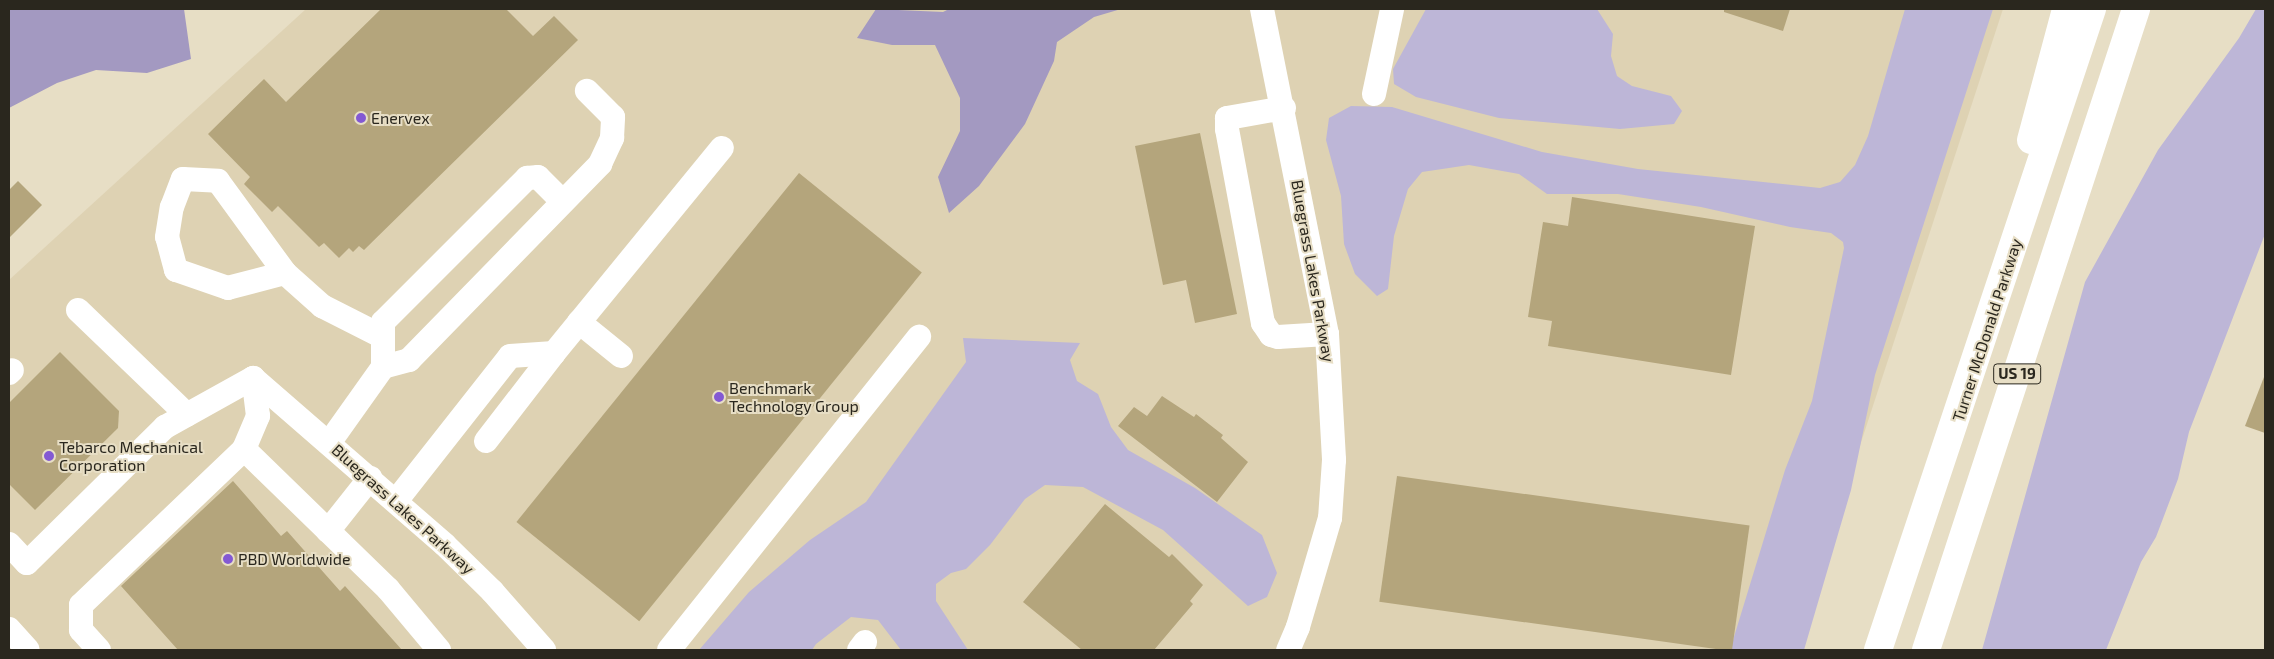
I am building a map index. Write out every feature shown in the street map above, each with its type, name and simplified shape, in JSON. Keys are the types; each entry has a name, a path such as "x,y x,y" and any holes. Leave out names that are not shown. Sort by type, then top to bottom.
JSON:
{"highway":[{"path":"1938,479 2066,9"},
{"name":"Turner McDonald Parkway","path":"1878,650 1938,479 2092,9"},
{"name":"US 19","path":"1926,650 2136,9"},
{"path":"2108,97 2146,9"}],"street":[{"name":"Bluegrass Lakes Parkway","path":"1262,9 1284,108 1327,334 1334,460 1330,518 1298,627 1288,650"},
{"path":"1374,94 1392,9"},
{"path":"383,367 409,360 600,164 612,138 613,117 587,91"},
{"path":"1284,108 1227,118 1226,130 1261,313 1267,330 1278,337 1327,334"},
{"path":"486,441 554,353 722,148"},
{"path":"329,443 383,367 383,322 527,178 538,177 563,202"},
{"path":"285,273 228,288 176,270 167,237 172,207 183,179 218,180 285,273 322,306 383,337"},
{"path":"78,310 188,415"},
{"path":"579,322 621,356"},
{"path":"669,650 919,337"},
{"path":"396,501 510,356 554,353"},
{"name":"Bluegrass Lakes Parkway","path":"253,378 396,501 492,591 544,650"},
{"path":"9,544 27,564 165,428 253,378 258,416 244,449 81,605 81,630 99,650"},
{"path":"244,449 388,589 439,650"},
{"path":"328,531 370,478"}],"shaded area":[{"path":"9,9 184,9 191,59 147,73 96,70 57,83 9,108"},
{"path":"306,9 2003,9 1793,650 9,650 9,280"},
{"path":"876,9 943,12 949,9 1121,9 1094,17 1057,42 1054,61 1025,124 979,186 949,213 938,177 960,131 960,98 935,45 892,45 857,38"},
{"path":"1426,9 1597,9 1613,34 1611,56 1617,76 1632,86 1671,96 1682,111 1674,124 1620,129 1499,118 1416,97 1394,84 1393,69"},
{"path":"1905,9 1993,9 1875,375 1851,490 1804,650 1730,650 1785,470 1812,401 1844,248 1843,242 1831,233 1790,227 1701,207 1618,194 1547,194 1519,174 1469,165 1422,172 1408,189 1394,236 1388,289 1377,296 1355,274 1344,244 1341,196 1326,140 1329,118 1351,106 1392,107 1542,152 1638,169 1820,188 1840,182 1855,165 1868,136"},
{"path":"2256,9 2265,9 2265,234 2189,432 2178,479 2156,537 2141,562 2106,650 1982,650 2085,282 2158,150 2239,38"},
{"path":"963,338 1080,343 1070,360 1077,381 1098,394 1111,427 1128,450 1195,488 1262,535 1277,573 1267,597 1248,606 1163,530 1083,487 1045,485 1025,499 990,545 966,569 951,573 936,584 936,601 968,650 901,650 878,620 851,617 816,644 812,650 699,650 749,592 810,540 866,502 966,362"}],"building":[{"name":"Enervex","path":"381,9 506,9 533,36 554,16 578,40 364,250 359,246 353,252 349,248 339,258 324,243 319,247 278,206 272,212 244,184 250,177 208,134 264,79 286,102"},
{"path":"1724,9 1790,9 1783,31 1724,12"},
{"path":"1200,133 1237,314 1195,323 1186,280 1163,285 1135,146"},
{"name":"Benchmark Technology Group","path":"799,173 922,272 639,621 516,522"},
{"path":"18,181 42,205 9,238 9,190"},
{"path":"1572,197 1755,226 1731,375 1548,346 1552,321 1528,317 1543,222 1568,226"},
{"name":"Tebarco Mechanical Corporation","path":"60,352 119,411 118,428 35,510 9,484 9,403"},
{"path":"2265,377 2265,433 2245,426"},
{"path":"1162,396 1194,417 1196,414 1223,435 1221,438 1248,462 1217,502 1118,426 1134,407 1147,416"},
{"path":"1397,476 1750,526 1732,650 1379,602"},
{"name":"PBD Worldwide","path":"233,481 281,536 287,531 340,591 345,586 402,650 178,650 121,586"},
{"path":"1105,504 1169,557 1172,554 1203,585 1190,601 1193,604 1154,650 1082,650 1023,602"}],"place":[{"name":"Enervex","path":"361,118"},
{"name":"Benchmark Technology Group","path":"719,397"},
{"name":"Tebarco Mechanical Corporation","path":"49,456"},
{"name":"PBD Worldwide","path":"228,559"}]}
